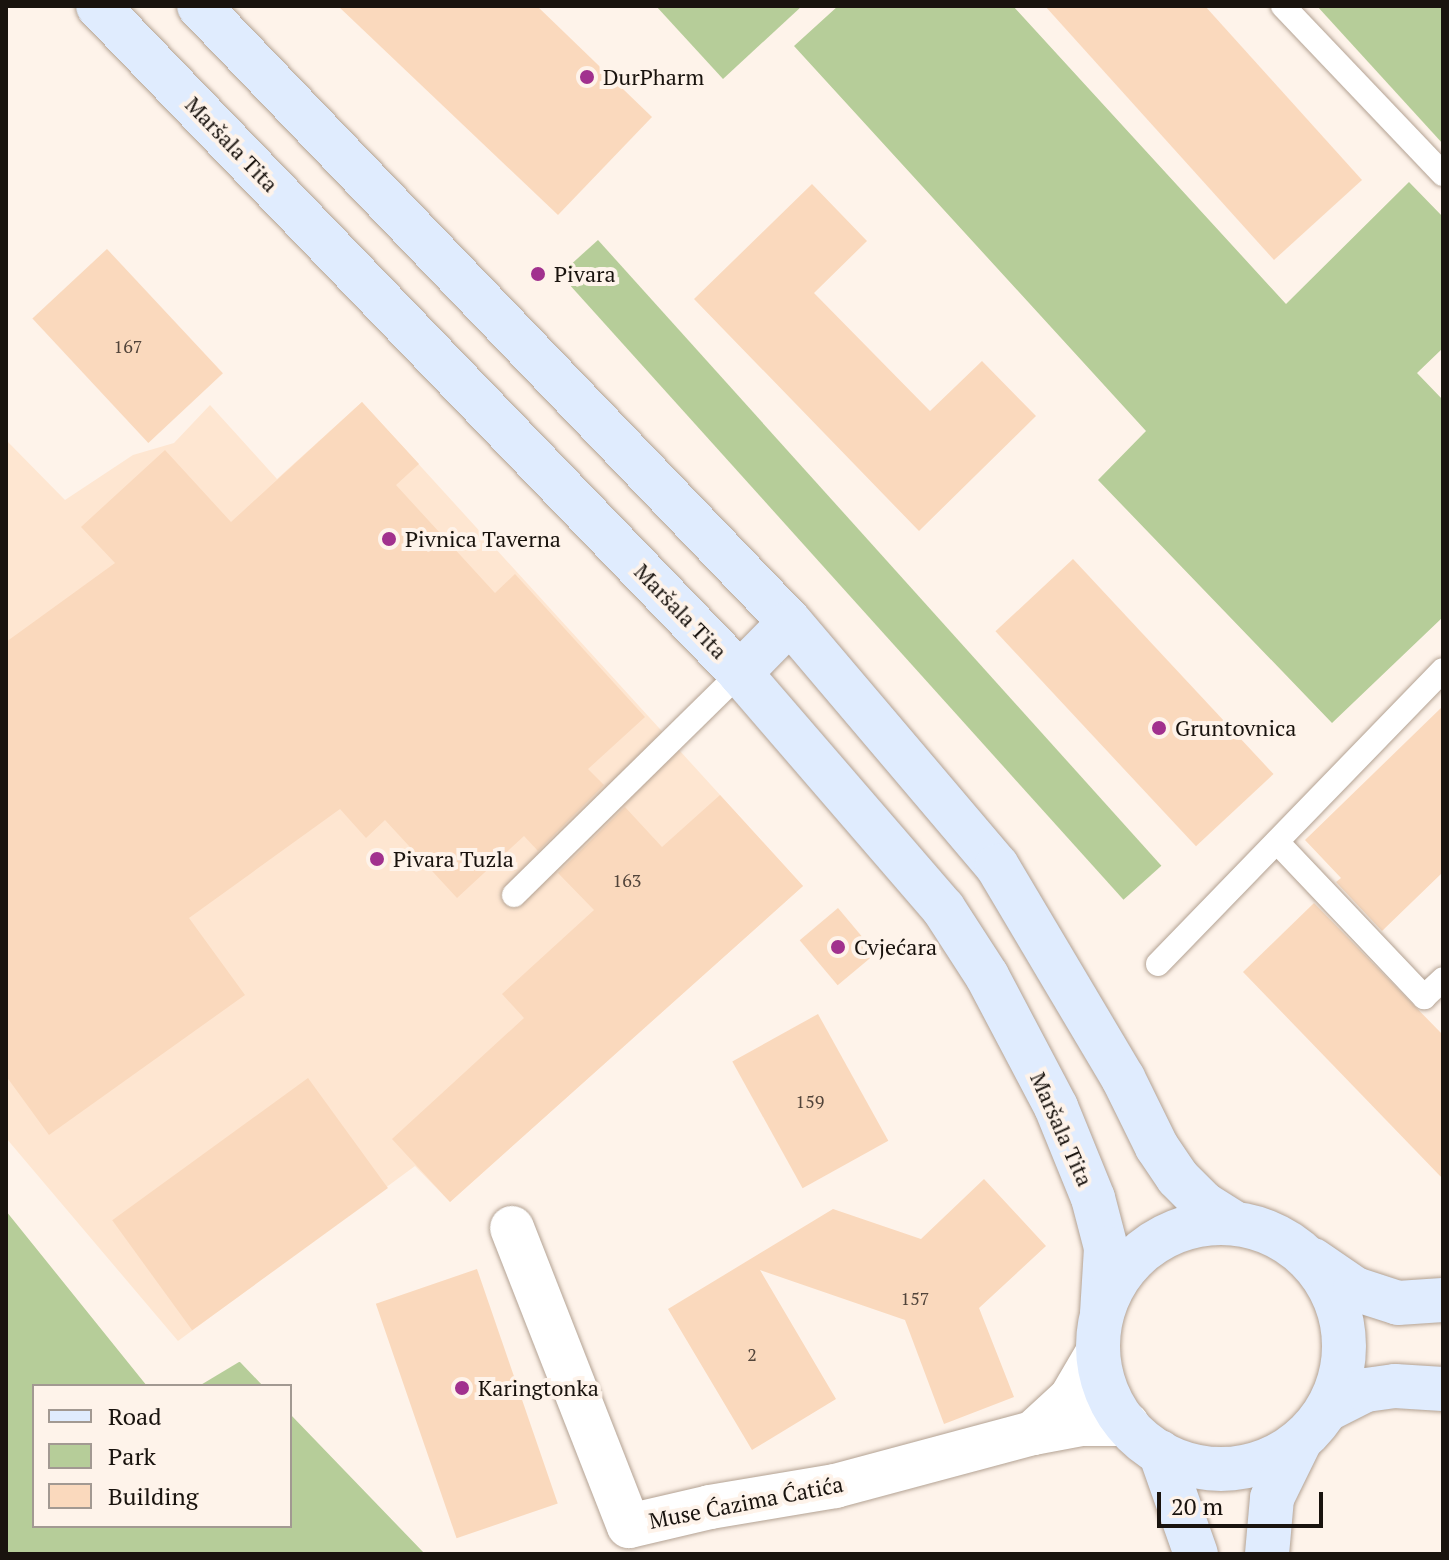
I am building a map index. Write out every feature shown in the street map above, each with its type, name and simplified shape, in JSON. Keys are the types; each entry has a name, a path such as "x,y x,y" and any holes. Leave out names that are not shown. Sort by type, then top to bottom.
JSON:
{"main road":[{"name":"Maršala Tita","path":"98,6 740,673 943,908 987,976 1056,1107 1093,1198 1106,1248 1100,1332"},
{"path":"199,6 790,622 997,866 1123,1078 1157,1147 1178,1178 1204,1204 1234,1223"},
{"path":"740,673 790,622"},
{"path":"1443,1300 1398,1303 1355,1289 1272,1233 1234,1223 1200,1224 1167,1234 1148,1247 1116,1281 1100,1332 1107,1390 1127,1424 1160,1452 1195,1466 1232,1469 1268,1460 1366,1390 1395,1386 1443,1389"},
{"path":"1267,1554 1265,1543 1272,1498 1343,1369 1343,1327 1330,1287 1304,1254"},
{"path":"1160,1452 1196,1554"}],"street":[{"name":"Muse Ćazima Ćatića","path":"512,1228 629,1526 710,1507 835,1486 1033,1433"},
{"path":"1033,1433 1071,1398 1100,1332"},
{"path":"1033,1433 1082,1424 1127,1424"}],"lane":[{"path":"1283,6 1443,174"},
{"path":"1158,964 1443,670"},
{"path":"514,895 740,673"},
{"path":"1277,842 1424,997 1443,979"}],"shaded area":[{"name":"Pivara Tuzla","path":"362,402 803,886 450,1202 415,1166 178,1341 6,1138 6,440 65,500 133,455 174,443 210,405 277,479"}],"green space":[{"path":"656,6 802,6 723,79"},
{"path":"838,6 1013,6 1286,304 1409,182 1443,217 1443,348 1417,373 1443,400 1443,617 1332,723 1098,480 1146,431 794,46"},
{"path":"1317,6 1443,6 1443,144"},
{"path":"598,240 1161,866 1124,900 560,274"},
{"path":"6,1211 145,1384 32,1384 32,1528 292,1528 292,1416 425,1554 6,1554"},
{"path":"239,1362 261,1384 202,1384"}],"building":[{"path":"338,6 537,6 652,117 558,215"},
{"path":"1045,6 1205,6 1362,180 1274,260"},
{"path":"812,184 867,241 814,293 930,411 982,361 1036,416 919,531 694,299"},
{"path":"107,249 223,373 148,443 32,319"},
{"path":"362,402 419,464 396,485 495,593 515,574 645,717 588,769 604,785 538,851 524,836 457,898 385,820 366,838 340,809 189,918 245,995 49,1135 6,1076 6,642 115,563 81,527 165,450 231,522"},
{"name":"Gruntovnica","path":"1073,559 1274,774 1196,846 995,631"},
{"path":"1443,706 1443,872 1382,931 1336,882 1341,878 1305,840"},
{"path":"720,795 803,886 450,1202 392,1139 524,1018 502,994 594,910 558,873 625,807 662,847"},
{"path":"1314,903 1443,1035 1443,1179 1243,972"},
{"name":"Cvjećara","path":"838,908 876,953 838,985 800,940"},
{"path":"818,1014 888,1141 803,1188 732,1062"},
{"path":"308,1078 388,1188 192,1330 112,1220"},
{"path":"984,1179 1046,1246 979,1308 1014,1397 944,1424 905,1320 760,1270 836,1399 752,1450 668,1309 833,1209 921,1239"},
{"name":"Karingtonka","path":"477,1269 558,1503 457,1538 376,1304"}],"place":[{"name":"DurPharm","path":"587,77"},
{"name":"Pivara","path":"538,274"},
{"name":"Pivnica Taverna","path":"389,539"},
{"name":"Gruntovnica","path":"1159,728"},
{"name":"Pivara Tuzla","path":"377,859"},
{"name":"Cvjećara","path":"838,947"},
{"name":"Karingtonka","path":"462,1388"}]}
